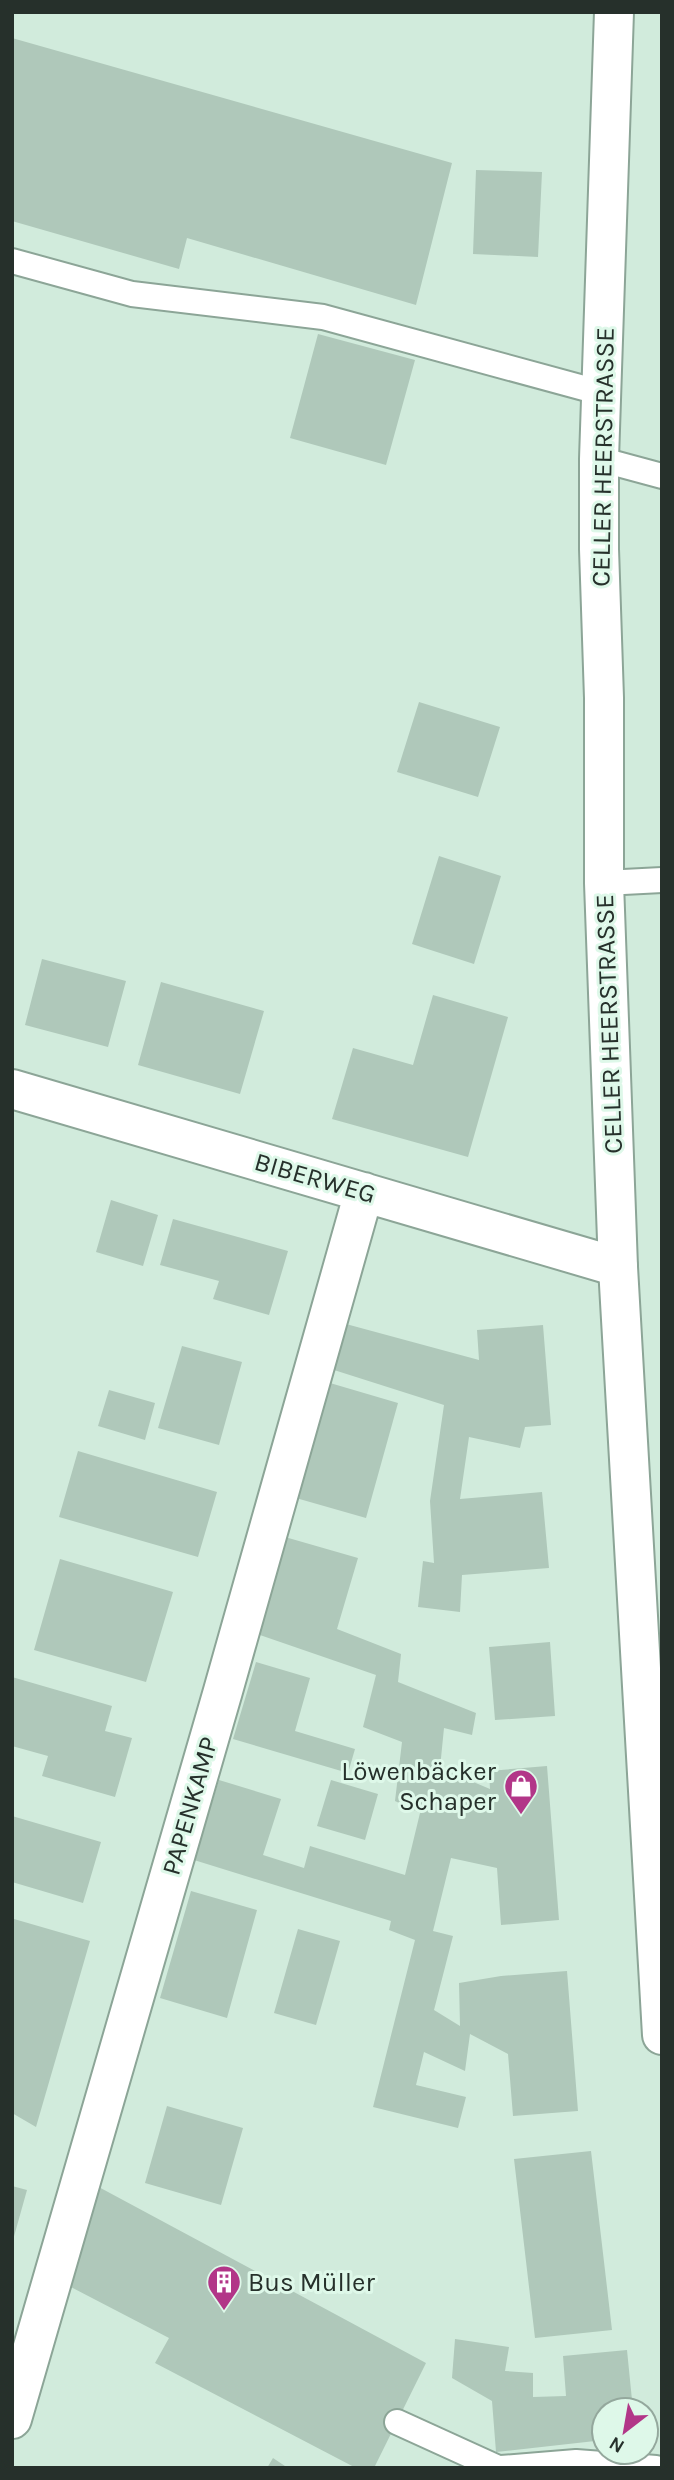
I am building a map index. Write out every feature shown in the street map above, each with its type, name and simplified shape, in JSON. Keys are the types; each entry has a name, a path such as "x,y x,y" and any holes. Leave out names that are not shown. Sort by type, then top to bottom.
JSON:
{"main road":[{"name":"CELLER HEERSTRASSE","path":"614,12 599,459 604,698 604,883 618,1267 662,2035"},
{"name":"BIBERWEG","path":"12,1089 618,1267"},
{"name":"PAPENKAMP","path":"12,2419 364,1192"}],"lane":[{"path":"12,261 132,294 323,317 602,393"},
{"path":"599,459 662,475"},
{"path":"604,883 662,880"},
{"path":"397,2422 500,2468 576,2462 656,2468"}],"building":[{"path":"12,38 452,163 416,305 187,238 179,269 12,221"},
{"path":"476,170 542,172 538,257 473,254"},
{"path":"318,334 415,360 386,465 290,438"},
{"path":"419,702 500,727 478,797 397,772"},
{"path":"439,856 501,876 474,964 412,944"},
{"path":"42,959 126,981 108,1047 25,1025"},
{"path":"161,982 264,1011 240,1094 138,1065"},
{"path":"433,995 508,1017 468,1157 332,1119 353,1048 413,1065"},
{"path":"111,1200 158,1215 143,1266 96,1252"},
{"path":"173,1219 288,1251 269,1315 213,1299 219,1281 160,1265"},
{"path":"346,1324 479,1360 477,1330 543,1325 551,1425 525,1427 520,1448 469,1437 460,1499 542,1492 549,1568 462,1575 460,1612 418,1607 423,1561 434,1563 430,1501 444,1405 334,1370"},
{"path":"182,1346 242,1362 219,1445 158,1428"},
{"path":"330,1383 398,1403 366,1518 296,1498"},
{"path":"109,1390 155,1403 145,1440 98,1426"},
{"path":"78,1451 217,1492 198,1557 59,1517"},
{"path":"285,1537 358,1558 337,1629 401,1654 398,1682 476,1713 472,1735 444,1728 440,1768 490,1789 489,1771 547,1766 559,1920 501,1925 497,1868 451,1858 433,1931 453,1936 434,2010 460,2026 459,1983 501,1976 567,1971 578,2111 513,2116 508,2054 470,2034 465,2071 424,2052 416,2085 466,2097 458,2128 373,2107 415,1940 389,1930 391,1921 194,1860 219,1780 281,1799 263,1855 304,1868 310,1846 405,1875 420,1813 395,1801 402,1742 363,1727 376,1675 257,1634"},
{"path":"60,1559 173,1592 146,1682 34,1650"},
{"path":"550,1642 555,1716 495,1720 489,1647"},
{"path":"256,1662 310,1678 295,1731 355,1749 348,1773 233,1739"},
{"path":"12,1677 112,1706 105,1731 132,1738 115,1797 42,1776 48,1756 12,1746"},
{"path":"331,1780 378,1794 365,1840 317,1826"},
{"path":"12,1816 101,1842 83,1903 12,1882"},
{"path":"191,1891 257,1910 227,2018 160,1998"},
{"path":"14,1919 90,1941 36,2127 12,2113"},
{"path":"298,1929 340,1941 316,2025 274,2013"},
{"path":"167,2106 243,2128 221,2205 145,2183"},
{"path":"591,2151 612,2330 535,2338 514,2159"},
{"name":"Bus Müller","path":"95,2185 426,2363 374,2468 356,2468 155,2363 169,2338 67,2285"},
{"path":"12,2186 27,2190 13,2240 12,2240"},
{"path":"455,2339 509,2347 505,2371 533,2373 533,2397 566,2396 563,2356 627,2350 632,2396 590,2396 590,2442 496,2452 492,2401 452,2378"},
{"path":"273,2458 288,2468 267,2468"}],"place":[{"name":"Löwenbäcker Schaper","path":"521,1816"},
{"name":"Bus Müller","path":"224,2312"}]}
